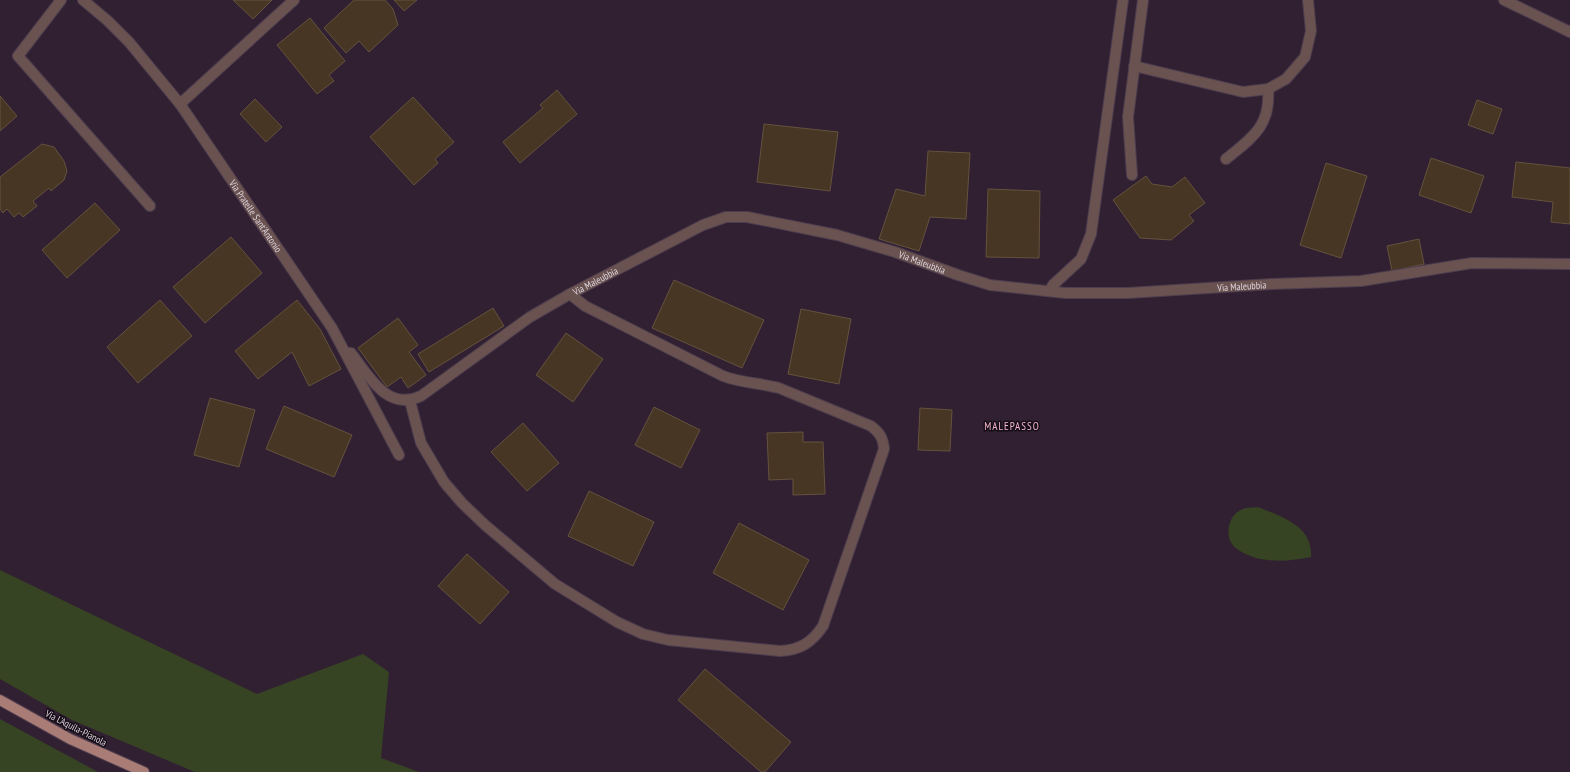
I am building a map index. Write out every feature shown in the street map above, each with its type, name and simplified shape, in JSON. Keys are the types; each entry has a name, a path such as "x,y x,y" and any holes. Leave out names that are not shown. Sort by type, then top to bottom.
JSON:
{"main road":[{"name":"Via L'Aquila-Pianola","path":"0,700 70,739 144,772"}],"street":[{"path":"61,0 18,56 150,206"},
{"name":"Via Pratelle Sant'Antonio","path":"83,0 108,21 129,42 180,104 326,319 346,353 398,455"},
{"path":"180,104 294,0"},
{"path":"1049,292 1053,285 1081,259 1091,234 1123,0"},
{"path":"1132,175 1128,117 1143,0"},
{"path":"1134,66 1243,92 1268,89 1286,79 1305,57 1311,31 1308,0"},
{"path":"1504,0 1570,32"},
{"path":"1226,159 1256,135 1264,121 1269,102 1268,89"},
{"name":"Via Maleubbia","path":"410,401 421,396 442,382 530,317 570,294 703,225 726,217 740,217 837,235 895,252 990,285 1049,292 1128,293 1272,284 1331,283 1389,278 1472,263 1570,264"},
{"path":"346,353 351,353 385,394 397,400 410,401 421,443 444,482 462,503 485,525 555,584 617,622 643,634 668,640 780,651 792,650 804,646 815,638 823,626 884,449 883,440 878,432 871,426 779,388 736,381 723,376 585,306 570,294"}],"green space":[{"path":"1258,507 1286,519 1301,530 1307,538 1310,546 1311,557 1283,561 1263,559 1245,554 1237,549 1230,540 1230,521 1233,516 1245,508"},
{"path":"0,570 257,694 363,654 389,672 381,758 419,772 195,772 72,720 0,679"},
{"path":"0,719 98,772 0,772"}],"building":[{"path":"233,0 272,0 253,19"},
{"path":"354,0 385,0 393,9 398,25 369,52 359,41 346,53 324,28"},
{"path":"394,0 417,0 404,11"},
{"path":"310,18 345,61 329,75 334,81 317,94 277,45"},
{"path":"557,90 577,114 520,163 503,142 543,108 540,105"},
{"path":"0,96 17,116 0,131"},
{"path":"413,97 454,142 435,159 438,163 414,185 370,137"},
{"path":"255,99 282,127 266,142 240,114"},
{"path":"1477,100 1502,109 1493,134 1468,125"},
{"path":"764,124 838,132 830,191 757,182"},
{"path":"42,144 54,147 64,161 67,171 64,180 51,191 49,188 33,201 37,206 23,217 19,213 14,217 7,209 3,213 0,209 0,177"},
{"path":"928,151 970,153 966,219 930,217 919,251 879,239 896,189 925,196"},
{"path":"1431,158 1484,176 1471,213 1419,195"},
{"path":"1516,162 1570,168 1570,224 1551,222 1553,202 1512,197"},
{"path":"1326,163 1367,176 1341,258 1300,245"},
{"path":"1146,176 1152,184 1172,187 1185,177 1205,203 1189,215 1194,221 1171,240 1140,238 1113,200"},
{"path":"988,189 1040,191 1039,258 986,257"},
{"path":"95,203 120,230 67,278 42,250"},
{"path":"231,237 262,273 205,323 173,287"},
{"path":"1419,239 1424,264 1392,271 1387,246"},
{"path":"674,280 764,320 742,368 652,328"},
{"path":"160,300 192,336 138,383 107,347"},
{"path":"297,300 320,329 341,369 309,386 292,352 258,379 235,351"},
{"path":"493,308 504,326 429,372 418,354"},
{"path":"801,309 851,319 839,384 788,374"},
{"path":"398,318 418,345 409,352 426,375 408,388 401,377 387,387 358,348"},
{"path":"566,333 603,359 573,402 536,375"},
{"path":"210,398 255,410 239,467 194,455"},
{"path":"284,406 352,435 334,477 266,449"},
{"path":"654,407 700,430 681,468 635,445"},
{"path":"920,408 952,410 950,451 918,450"},
{"path":"523,423 559,463 527,491 491,452"},
{"path":"803,432 803,442 823,442 825,494 793,495 793,479 769,480 767,433"},
{"path":"589,491 654,522 633,566 568,536"},
{"path":"739,523 809,560 783,610 713,573"},
{"path":"467,554 509,592 480,624 438,586"},
{"path":"705,669 791,742 765,772 761,772 678,700"}],"district":[{"name":"MALEPASSO","path":"1012,426"}]}
